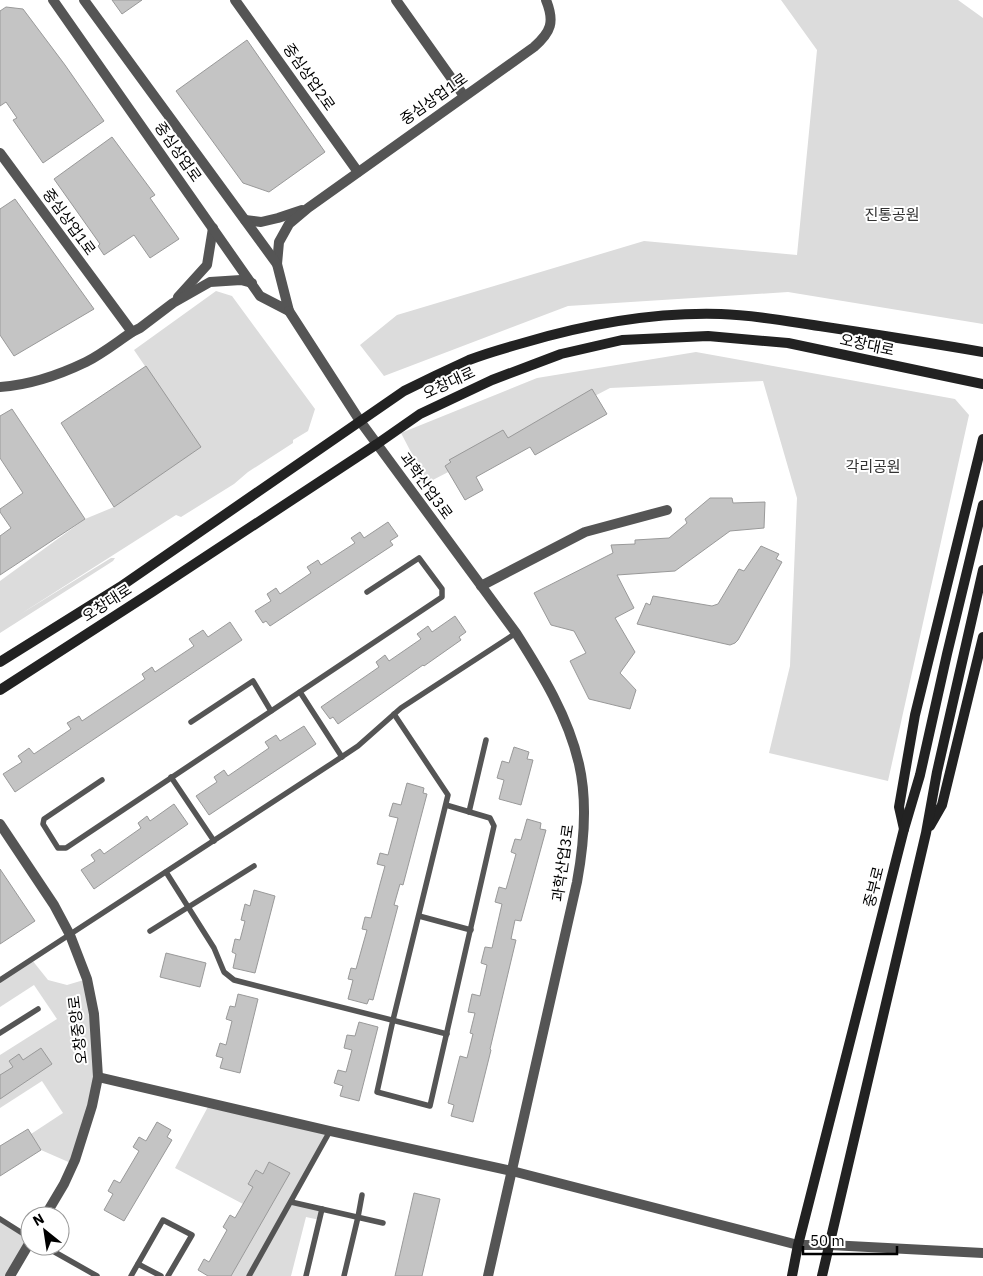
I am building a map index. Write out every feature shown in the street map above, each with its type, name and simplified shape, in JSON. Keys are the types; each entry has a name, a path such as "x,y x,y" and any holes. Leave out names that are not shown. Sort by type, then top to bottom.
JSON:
{"main road":[{"name":"오창대로","path":"0,662 120,587 404,391 439,373 472,360 548,336 605,323 653,316 721,314 781,320 983,352"},
{"name":"오창대로","path":"0,690 420,414 492,380 561,354 622,340 708,336 788,344 983,384"},
{"path":"904,830 899,808 915,715 980,459 983,438"},
{"name":"중부로","path":"792,1276 798,1245 904,830 920,775 983,506"},
{"path":"822,1276 926,833 937,772 983,570"},
{"path":"926,833 942,806 983,637"}],"street":[{"name":"중심상업로","path":"53,0 260,296 289,311"},
{"name":"중심상업로","path":"84,0 277,264 289,311 360,421"},
{"name":"중심상업2로","path":"235,0 358,172"},
{"path":"396,0 464,96"},
{"name":"중심상업1로","path":"308,208 534,47 550,29 550,9 546,0"},
{"name":"중심상업1로","path":"0,153 132,332"},
{"path":"245,220 261,222 308,208"},
{"path":"277,264 279,242 289,224 308,208"},
{"path":"172,303 207,265 213,228"},
{"path":"0,387 15,386 53,376 88,361 140,328 172,303 210,282 241,280 252,283"},
{"name":"과학산업3로","path":"360,421 516,633 543,676 569,732 579,764 584,795 583,847 577,882 488,1276"},
{"path":"481,586 585,532 667,510"},
{"name":"오창중앙로","path":"0,824 54,905 70,935 87,979 94,1014 98,1077 92,1106 75,1160 51,1206"},
{"path":"98,1077 512,1171 798,1245 983,1253"},
{"path":"10,1276 21,1256"}],"lane":[{"path":"102,780 44,819 43,824 58,848 66,848 442,598 442,589 419,558 367,592"},
{"path":"0,980 342,757 358,746 401,708 516,633"},
{"path":"191,722 252,681 272,711"},
{"path":"300,692 342,757"},
{"path":"394,714 448,795 393,1020 378,1092 430,1106 494,826 490,818 446,805"},
{"path":"469,812 486,740"},
{"path":"171,777 214,841"},
{"path":"150,931 254,866"},
{"path":"166,872 214,948 224,972 234,980 447,1034"},
{"path":"419,916 471,930"},
{"path":"0,1033 38,1009"},
{"path":"249,1276 330,1131"},
{"path":"344,1276 362,1195"},
{"path":"290,1202 383,1223"},
{"path":"306,1276 322,1209"},
{"path":"0,1219 20,1233"},
{"path":"131,1276 163,1220 192,1235 168,1276"},
{"path":"62,1256 97,1276"},
{"path":"138,1264 161,1276"}],"green space":[{"name":"진통공원","path":"781,0 958,0 983,18 983,324 788,292 568,306 384,376 360,345 397,315 644,241 797,255 817,50"},
{"path":"216,291 232,296 315,409 308,431 248,472 234,484 181,517 176,515 19,615 111,558 115,558 0,633 0,581 85,519 114,507 200,447 134,350"},
{"name":"각리공원","path":"696,352 955,399 969,415 888,781 769,753 790,666 797,498 763,381 610,388 427,483 401,433 537,378"},
{"path":"32,960 48,980 67,985 87,979 98,1077 73,1164 41,1150 31,1134 63,1113 42,1081 0,1108 0,1055 57,1019 34,985 0,1007 0,980"},
{"path":"210,1103 330,1131 291,1202 322,1209 320,1220 306,1217 291,1276 231,1276 289,1173 270,1162 263,1174 256,1170 248,1183 253,1187 243,1204 175,1168"},
{"path":"0,1219 20,1232 21,1256 10,1276 0,1276"}],"building":[{"path":"112,0 142,0 122,14"},
{"path":"6,7 23,9 104,121 43,163 13,120 17,118 6,102 0,106 0,11"},
{"path":"247,40 325,152 269,192 243,183 176,91"},
{"path":"112,137 155,195 150,198 179,239 150,258 134,235 104,255 98,246 100,244 54,179"},
{"path":"15,199 94,309 14,356 0,335 0,209"},
{"path":"146,366 201,447 114,507 61,423"},
{"path":"592,389 607,414 535,455 530,447 476,477 483,490 465,500 445,466 451,462 449,460 503,430 508,438"},
{"path":"12,409 85,519 0,575 0,536 11,528 0,512 0,509 23,493 0,458 0,416"},
{"path":"710,498 732,498 733,503 765,502 764,528 730,531 675,571 617,575 634,608 615,618 635,652 620,673 636,690 630,709 589,699 570,661 586,653 574,631 551,625 534,593 613,553 611,545 635,544 635,540 669,538 687,523 685,519"},
{"path":"388,522 398,536 390,541 393,545 270,626 266,621 263,623 255,611 271,601 267,594 276,588 280,594 311,573 307,567 318,560 321,565 355,543 351,538 360,532 364,538"},
{"path":"761,546 779,554 776,559 782,562 735,643 730,645 637,624 646,603 650,605 653,596 712,606 718,604 739,569 744,571"},
{"path":"455,616 466,632 459,637 461,640 424,666 338,724 333,717 330,719 321,707 379,667 376,662 385,655 389,661 421,639 417,634 428,626 432,632"},
{"path":"230,622 242,640 15,792 3,774 22,762 18,756 29,748 34,754 71,729 67,723 79,716 82,721 145,679 142,674 152,667 155,672 194,646 189,639 203,630 208,637"},
{"path":"304,726 316,744 209,815 196,796 217,782 214,777 224,770 228,776 269,748 265,742 276,735 280,741"},
{"path":"514,747 529,752 527,759 533,760 521,805 499,799 504,780 497,778 502,761 509,763"},
{"path":"407,783 424,788 423,793 427,794 403,885 400,884 394,905 398,906 373,1000 369,999 367,1004 348,999 353,980 348,979 351,968 356,969 367,930 362,929 365,917 371,918 385,866 377,864 380,853 388,855 398,818 389,816 393,803 401,805"},
{"path":"174,804 188,824 94,889 81,870 95,861 91,855 100,849 104,854 141,828 138,823 147,816 150,821"},
{"path":"527,819 541,823 540,829 546,830 521,921 515,920 511,939 516,940 473,1122 451,1116 454,1105 448,1103 460,1056 467,1058 473,1034 470,1033 475,1013 468,1012 472,994 480,996 487,965 481,963 485,947 492,948 502,904 495,902 499,887 506,889 516,854 511,852 515,839 521,840"},
{"path":"0,869 35,921 0,944"},
{"path":"254,890 275,896 255,973 233,968 236,954 232,952 235,939 240,940 245,921 241,920 245,904 250,906"},
{"path":"166,953 206,963 200,987 160,977"},
{"path":"238,994 258,999 240,1073 220,1068 223,1058 216,1056 220,1043 226,1045 232,1021 226,1019 230,1006 235,1007"},
{"path":"359,1022 378,1027 359,1101 340,1096 343,1086 334,1083 338,1070 346,1072 352,1050 344,1048 347,1035 355,1036"},
{"path":"41,1048 52,1064 0,1099 0,1075 13,1067 9,1061 19,1054 23,1060"},
{"path":"157,1122 171,1130 167,1137 172,1140 124,1221 104,1210 113,1194 108,1191 114,1180 120,1183 139,1151 133,1147 139,1137 146,1141"},
{"path":"28,1129 41,1150 0,1176 0,1146"},
{"path":"269,1162 290,1173 231,1276 208,1276 198,1270 204,1259 209,1262 227,1230 223,1227 230,1215 235,1218 253,1187 248,1184 256,1170 263,1174"},
{"path":"414,1193 440,1199 422,1276 395,1276"}]}
